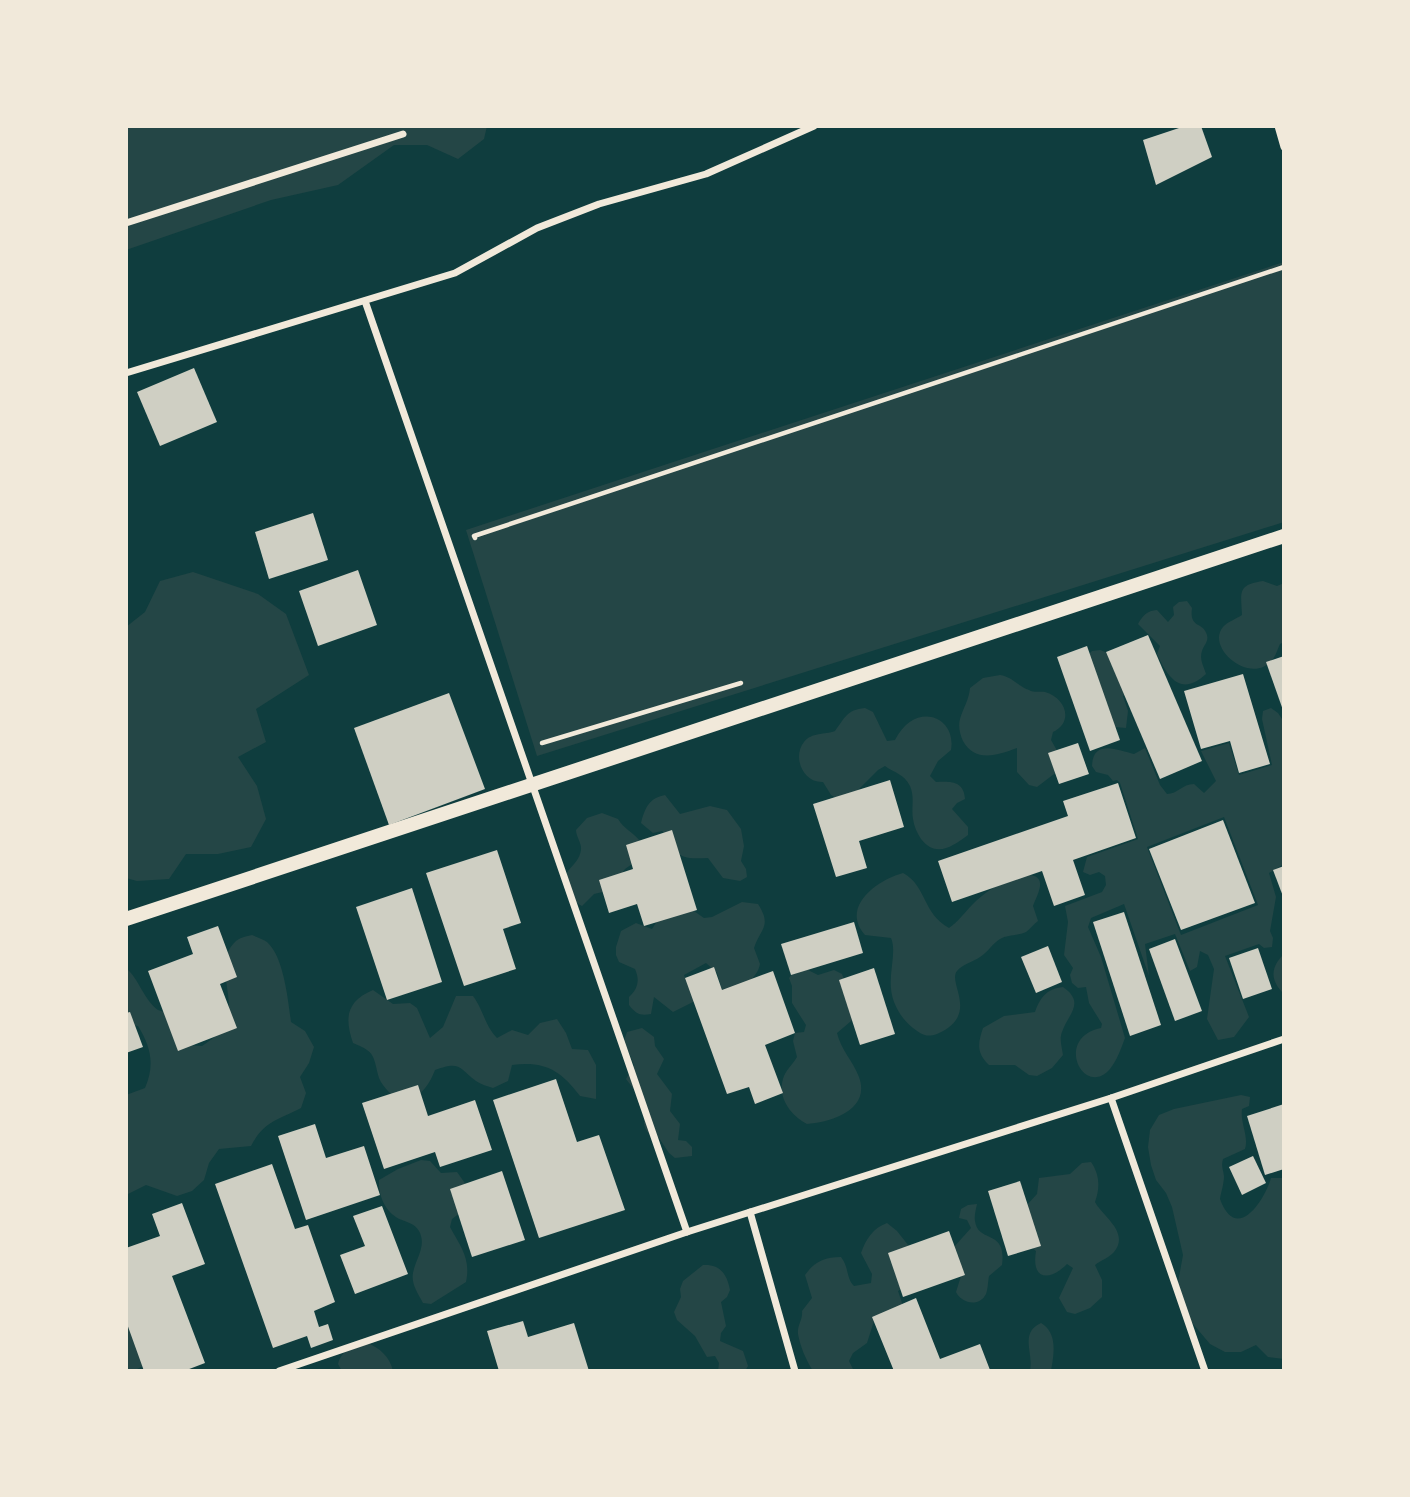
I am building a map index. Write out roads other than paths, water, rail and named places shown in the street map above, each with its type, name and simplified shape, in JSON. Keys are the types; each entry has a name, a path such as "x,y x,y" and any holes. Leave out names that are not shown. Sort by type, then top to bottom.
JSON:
{"main road":[{"path":"126,919 1284,536"}],"street":[{"path":"126,373 455,273 537,228 599,204 706,174 814,126"},
{"path":"1278,126 1284,147"},
{"path":"126,223 403,134"},
{"path":"365,301 687,1232"},
{"path":"280,1371 687,1232 1111,1098 1284,1039"},
{"path":"1111,1098 1205,1371"},
{"path":"750,1212 795,1371"}]}
